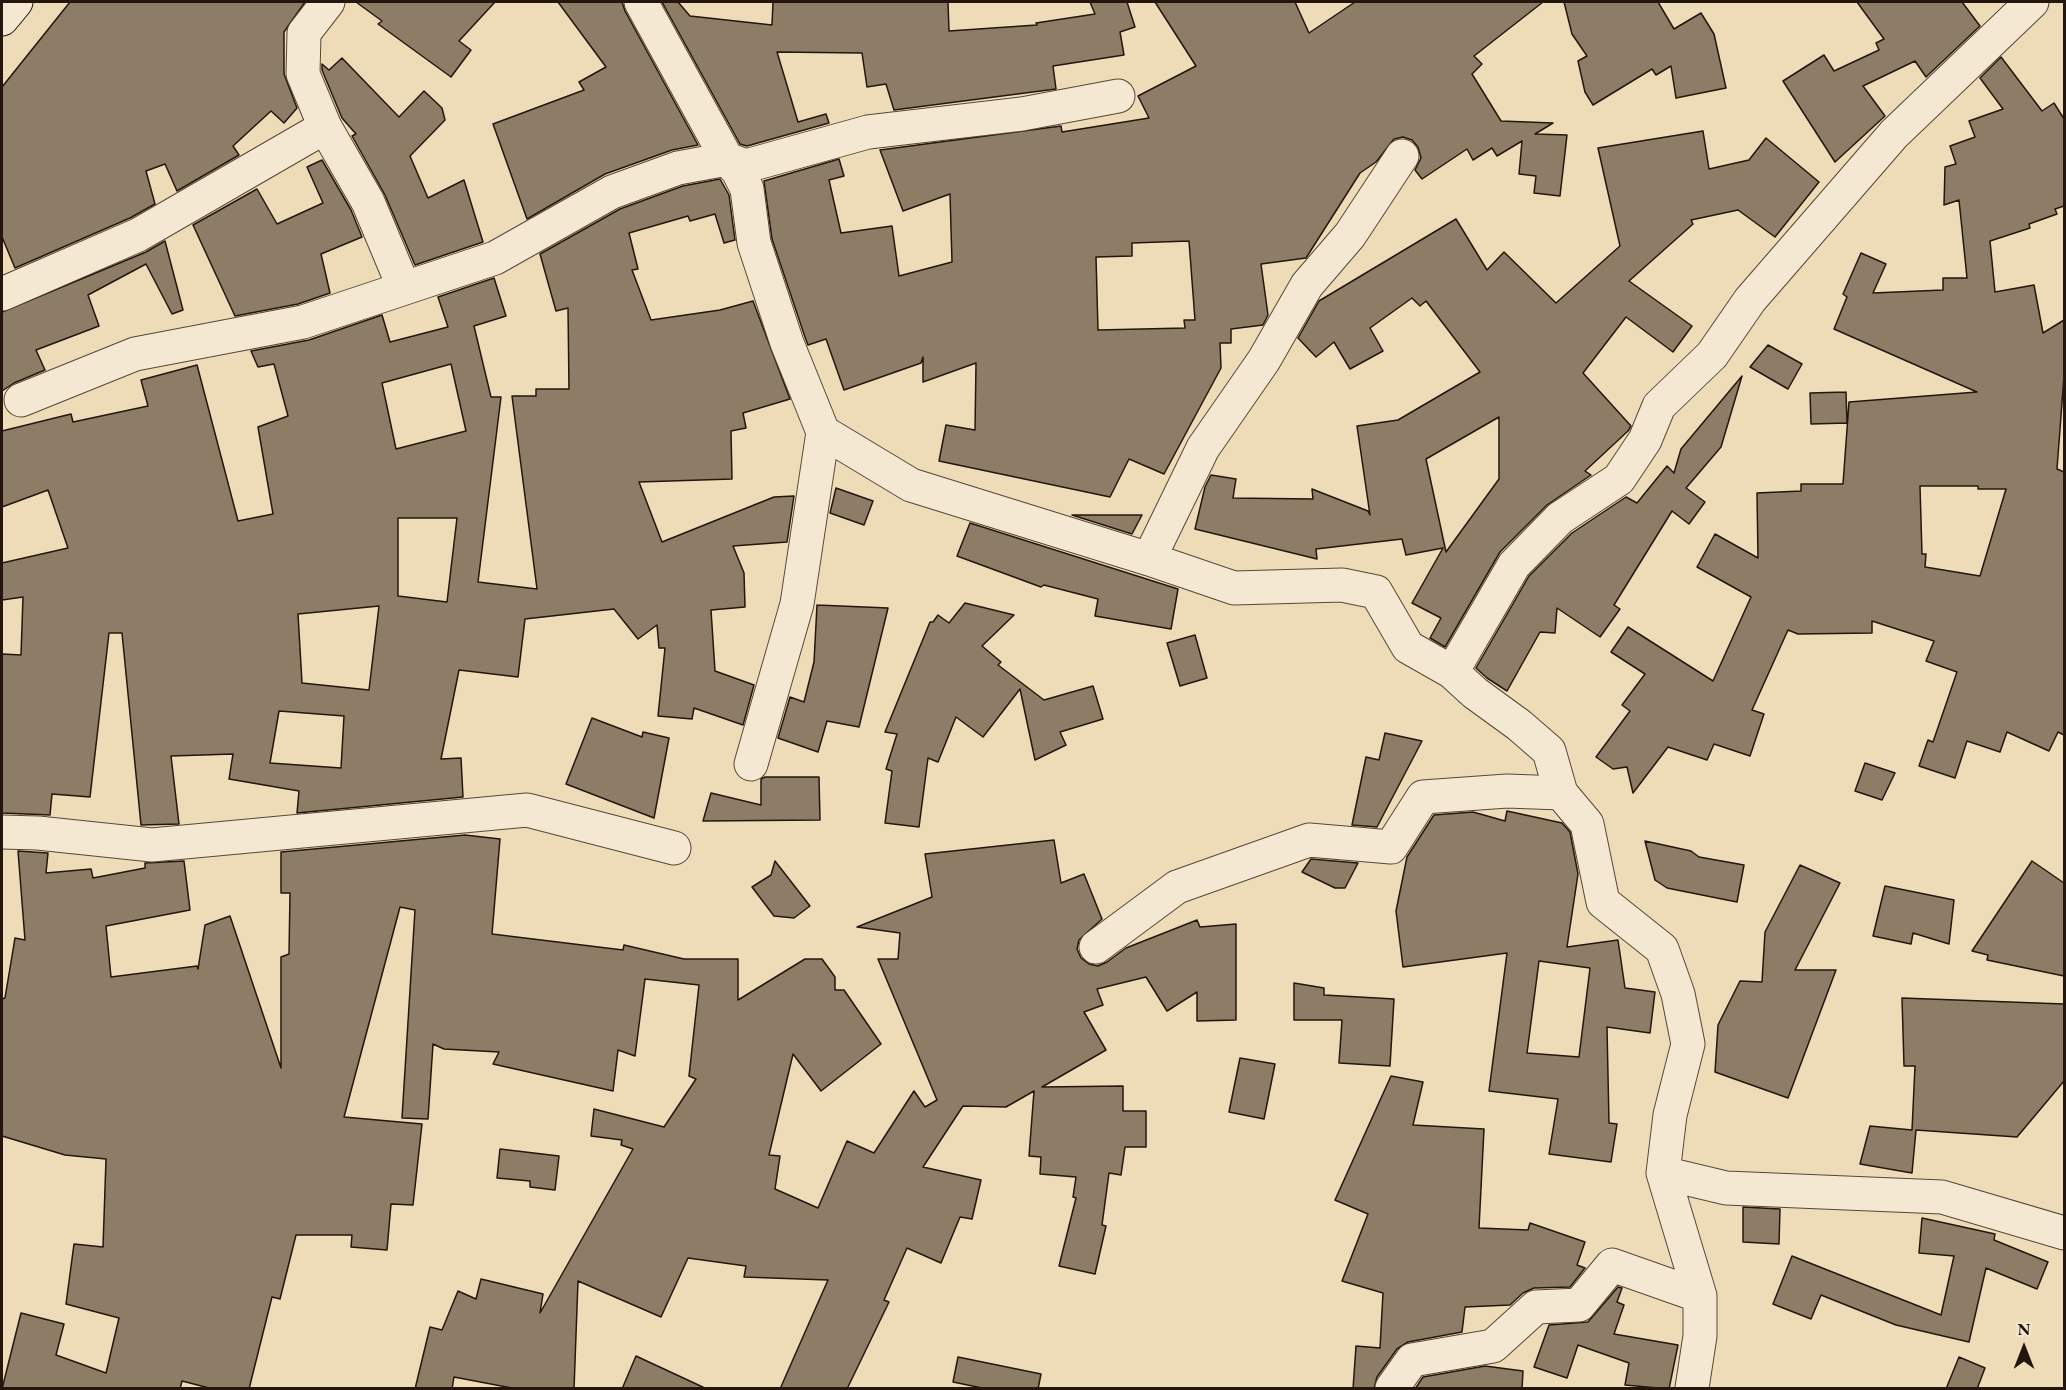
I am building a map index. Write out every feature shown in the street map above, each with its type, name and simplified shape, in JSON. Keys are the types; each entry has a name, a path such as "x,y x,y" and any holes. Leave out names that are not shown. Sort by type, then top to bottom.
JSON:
{"street":[{"path":"2,19 16,2"},
{"path":"328,2 304,33 303,74 325,127 368,202 404,288"},
{"path":"641,2 727,159 738,171 747,189 754,243 787,343 823,432 796,604 751,764"},
{"path":"1452,672 1514,565 1560,518 1619,479 1645,440 1659,406 1712,355 1750,300 1894,134 2032,2"},
{"path":"21,400 135,354 303,322 495,258 612,192 678,168 727,159 746,166 868,132 1022,114 1118,96"},
{"path":"2,294 138,235 325,127"},
{"path":"1149,559 1203,448 1264,360 1307,285 1350,235 1402,156"},
{"path":"823,432 911,485 1149,559 1234,588 1342,585 1376,592 1408,647 1452,672 1474,693 1549,751 1561,793 1587,824 1603,902 1662,949 1678,994 1688,1044 1670,1115 1663,1173 1700,1296 1700,1336 1692,1389"},
{"path":"1096,947 1177,887 1310,840 1391,847 1423,797 1507,791 1561,793"},
{"path":"2,832 38,833 152,845 527,810 674,848"},
{"path":"1663,1173 1726,1188 1942,1197 2064,1233"},
{"path":"1392,1389 1412,1360 1493,1346 1536,1307 1579,1305 1612,1265 1700,1296"}],"building":[{"path":"70,2 305,2 284,32 284,74 297,108 284,123 271,111 233,146 239,155 177,191 165,164 146,171 155,204 130,218 15,268 2,237 2,87"},
{"path":"356,2 495,2 459,41 471,50 451,77 378,24 382,21"},
{"path":"558,2 622,2 698,145 672,150 605,174 527,219 493,124 584,90 579,82 606,67"},
{"path":"662,2 678,2 690,16 772,25 773,2 948,2 949,31 1037,25 1036,23 1095,14 1090,2 1127,2 1135,27 1120,32 1124,55 1053,66 1056,89 894,110 886,84 867,87 862,53 777,52 798,122 826,114 829,123 747,146 740,144"},
{"path":"1155,2 1295,2 1309,33 1355,2 1543,2 1474,56 1482,64 1472,74 1501,121 1553,123 1535,134 1567,135 1560,196 1534,193 1536,176 1519,174 1522,141 1497,156 1492,148 1473,160 1467,149 1422,179 1415,170 1421,158 1418,147 1412,140 1403,137 1394,139 1376,162 1360,173 1306,258 1261,264 1268,315 1263,325 1231,329 1231,343 1220,343 1221,368 1164,474 1129,459 1110,497 939,461 946,425 975,430 976,363 923,382 923,357 921,363 844,390 826,339 808,345 772,239 764,181 839,159 844,176 829,180 841,233 892,226 899,276 952,262 950,194 903,211 880,150 1061,126 1062,132 1149,118 1138,96 1196,66","holes":["1189,241 1195,320 1184,320 1185,328 1098,330 1096,257 1132,256 1132,243"]},
{"path":"1564,2 1658,2 1674,29 1701,13 1714,34 1726,88 1676,98 1671,66 1656,75 1652,69 1593,105 1585,92 1578,61 1587,56 1572,34"},
{"path":"1857,2 1962,2 1980,26 1926,77 1915,61 1863,86 1885,116 1835,162 1783,81 1824,55 1834,71 1879,50 1876,43 1884,39"},
{"path":"2001,57 2042,111 2054,103 2064,119 2064,206 2055,209 2057,214 2029,224 2030,228 1990,241 1995,292 2034,285 2043,333 2064,320 2064,376 2057,469 2064,472 2064,735 2058,732 2049,751 2007,732 2000,752 1967,741 1955,778 1919,766 1928,740 1933,742 1957,672 1926,661 1934,641 1872,621 1872,633 1798,634 1788,630 1752,710 1764,714 1750,756 1714,744 1707,760 1668,747 1633,793 1627,767 1613,769 1596,757 1630,711 1622,705 1645,674 1611,652 1628,627 1713,681 1751,597 1697,567 1715,534 1758,558 1757,493 1801,491 1801,484 1843,484 1849,402 1977,392 1834,329 1847,297 1843,294 1861,253 1886,264 1873,293 1943,290 1943,278 1967,278 1959,200 1944,205 1945,167 1956,164 1950,146 1975,137 1969,121 2003,109 1980,78","holes":["1920,486 1978,486 1978,489 2006,489 1980,576 1925,567 1926,554 1922,554"]},
{"path":"342,58 399,117 424,91 442,108 445,120 410,156 428,198 464,180 483,242 415,265 385,195 352,136 356,134 342,118 322,70 322,64 329,70"},
{"path":"1703,131 1709,169 1749,160 1766,138 1819,182 1775,237 1738,210 1691,220 1693,224 1629,281 1692,326 1673,352 1626,317 1583,373 1631,426 1585,471 1591,475 1547,505 1500,552 1445,647 1430,638 1441,618 1412,603 1443,548 1406,555 1402,539 1316,549 1317,559 1195,529 1205,487 1211,475 1236,479 1233,498 1313,499 1312,489 1368,511 1370,515 1357,426 1398,420 1480,372 1426,301 1420,306 1412,298 1370,328 1383,351 1350,369 1334,342 1316,357 1298,338 1319,301 1456,219 1487,270 1504,252 1556,303 1620,246 1598,148","holes":["1499,417 1499,479 1446,552 1426,459"]},
{"path":"322,160 351,210 362,237 321,254 330,293 298,304 235,316 193,225 257,189 277,224 323,203 307,167"},
{"path":"720,179 729,195 735,240 724,243 715,214 690,221 688,216 629,233 638,269 632,270 651,320 720,310 753,301 790,399 743,413 746,428 731,431 732,479 639,482 662,542 774,497 794,496 787,542 733,546 744,573 745,607 711,610 715,671 754,685 743,725 694,708 692,719 658,716 665,648 659,648 657,625 638,639 614,609 525,619 518,677 459,670 441,759 461,758 463,797 297,813 299,791 229,779 233,754 171,756 179,824 141,825 122,633 109,633 90,797 52,794 50,815 2,813 2,654 21,655 23,597 2,600 2,563 68,548 48,490 2,507 2,431 71,414 73,422 148,406 141,380 197,365 238,521 273,514 258,427 288,416 274,364 258,367 251,351 309,340 382,315 390,342 448,327 438,297 494,278 506,316 474,326 491,397 501,397 478,582 537,589 512,396 536,396 536,389 569,389 568,308 556,311 540,254 620,209 683,186","holes":["451,364 466,431 396,449 382,383","398,518 457,518 447,602 398,596","379,606 369,690 302,683 298,614","279,711 344,716 341,768 270,763"]},
{"path":"165,241 183,310 172,314 146,264 88,295 99,326 36,350 45,370 14,383 2,391 2,312 146,252"},
{"path":"1768,345 1802,364 1788,389 1750,367"},
{"path":"1742,376 1721,447 1686,488 1705,502 1689,524 1672,511 1614,605 1620,609 1600,637 1557,608 1555,633 1540,632 1507,691 1487,678 1476,668 1529,576 1572,533 1626,497 1637,503 1667,466 1674,473 1681,449"},
{"path":"1846,392 1847,423 1811,424 1810,393"},
{"path":"836,488 873,501 864,525 830,513"},
{"path":"1072,515 1142,515 1132,534"},
{"path":"970,523 1178,589 1171,629 1095,616 1098,599 1044,585 1041,587 957,556"},
{"path":"965,603 1014,615 982,646 1001,662 998,665 1044,700 1093,686 1103,719 1060,732 1066,745 1035,760 1020,689 983,737 956,717 938,762 928,758 919,827 885,823 892,771 886,769 897,734 885,732 930,622 933,622 938,615 949,623"},
{"path":"817,605 888,608 859,727 827,721 818,752 778,738 790,697 804,702 814,662"},
{"path":"1195,635 1207,678 1180,686 1167,643"},
{"path":"592,718 642,737 643,732 669,738 654,818 566,784"},
{"path":"1385,733 1422,741 1377,827 1352,825 1366,757 1379,760"},
{"path":"1865,763 1895,773 1882,800 1855,791"},
{"path":"765,777 819,777 820,820 703,821 711,793 761,805 761,779"},
{"path":"1507,811 1562,823 1570,832 1578,874 1567,947 1618,940 1625,988 1655,992 1650,1033 1607,1027 1609,1123 1617,1124 1611,1162 1549,1154 1558,1099 1489,1091 1507,953 1403,967 1396,911 1407,857 1434,815 1473,812 1505,821","holes":["1539,961 1590,968 1579,1057 1527,1053"]},
{"path":"465,835 500,839 492,934 623,950 624,945 684,959 738,959 738,1000 805,959 822,959 835,977 835,990 844,990 881,1044 821,1091 793,1054 769,1155 780,1156 775,1189 818,1208 847,1141 874,1153 914,1091 925,1107 937,1100 878,959 898,959 900,933 857,927 932,897 925,854 1054,840 1061,883 1084,874 1102,919 1079,940 1077,949 1081,958 1089,964 1098,966 1126,948 1197,920 1200,927 1236,924 1236,1020 1197,1021 1197,992 1167,1011 1146,977 1097,989 1103,1005 1084,1012 1106,1050 1042,1087 1123,1086 1123,1111 1146,1111 1146,1147 1125,1147 1121,1175 1109,1173 1102,1225 1106,1226 1095,1274 1059,1266 1076,1198 1073,1197 1076,1177 1040,1174 1041,1157 1029,1156 1034,1091 1006,1107 963,1106 923,1167 981,1180 972,1219 960,1217 941,1263 907,1248 884,1300 889,1302 847,1389 780,1389 828,1280 744,1277 746,1266 688,1258 661,1317 578,1281 574,1389 517,1389 454,1377 452,1389 415,1389 430,1327 442,1330 458,1291 476,1299 481,1279 543,1294 540,1313 633,1149 621,1145 622,1140 591,1136 594,1109 664,1127 696,1079 689,1076 699,985 645,979 635,1056 618,1050 613,1091 493,1064 499,1052 444,1049 433,1044 428,1119 402,1118 415,910 400,907 344,1117 422,1124 413,1205 391,1204 387,1250 351,1247 352,1235 296,1235 280,1299 272,1297 249,1389 213,1389 182,1381 180,1389 2,1389 21,1313 64,1324 56,1355 106,1373 119,1318 66,1304 74,1244 103,1247 106,1159 65,1155 2,1136 2,999 5,998 15,938 25,940 18,851 48,853 46,873 91,869 93,878 145,868 145,863 184,861 190,910 106,926 111,977 197,966 198,969 205,925 230,916 281,1068 281,957 289,954 290,893 281,893 281,852"},
{"path":"1645,841 1691,851 1699,857 1744,865 1737,902 1667,888 1655,880"},
{"path":"1311,859 1358,863 1345,888 1335,888 1302,872"},
{"path":"775,861 810,906 794,918 774,916 752,887 771,875"},
{"path":"2032,861 2064,883 2064,976 1987,960 1988,955 1972,951"},
{"path":"1800,865 1840,883 1795,970 1836,970 1788,1098 1715,1072 1718,1025 1740,981 1762,982 1765,932"},
{"path":"1885,886 1954,900 1949,944 1913,933 1911,944 1873,936"},
{"path":"1294,983 1324,988 1324,995 1394,999 1390,1066 1339,1063 1342,1020 1294,1020"},
{"path":"1902,998 2064,1004 2064,1081 2017,1137 1916,1130 1912,1173 1860,1164 1870,1126 1912,1130 1915,1066 1904,1066"},
{"path":"1240,1058 1275,1064 1264,1119 1229,1112"},
{"path":"1391,1076 1423,1082 1413,1125 1484,1129 1479,1228 1528,1230 1530,1223 1585,1242 1577,1265 1585,1268 1570,1287 1534,1288 1523,1293 1510,1305 1465,1307 1462,1332 1408,1342 1397,1349 1377,1377 1374,1389 1353,1389 1356,1346 1380,1348 1383,1293 1342,1281 1368,1214 1335,1200"},
{"path":"500,1149 559,1156 555,1190 530,1187 530,1181 497,1178"},
{"path":"1743,1207 1780,1209 1779,1244 1743,1242"},
{"path":"1922,1218 1995,1234 1994,1240 2048,1262 2037,1289 1986,1268 1969,1342 1896,1325 1821,1295 1811,1319 1773,1304 1792,1256 1941,1315 1954,1256 1919,1253"},
{"path":"1618,1287 1622,1288 1617,1302 1624,1305 1614,1334 1678,1345 1669,1389 1625,1385 1629,1363 1578,1345 1567,1378 1534,1367 1549,1325 1588,1322"},
{"path":"636,1356 707,1389 622,1389"},
{"path":"958,1357 1041,1374 1038,1389 987,1389 953,1382"},
{"path":"1959,1357 1985,1368 1977,1389 1946,1389"},
{"path":"1485,1366 1523,1371 1522,1389 1415,1389 1423,1377"}]}
